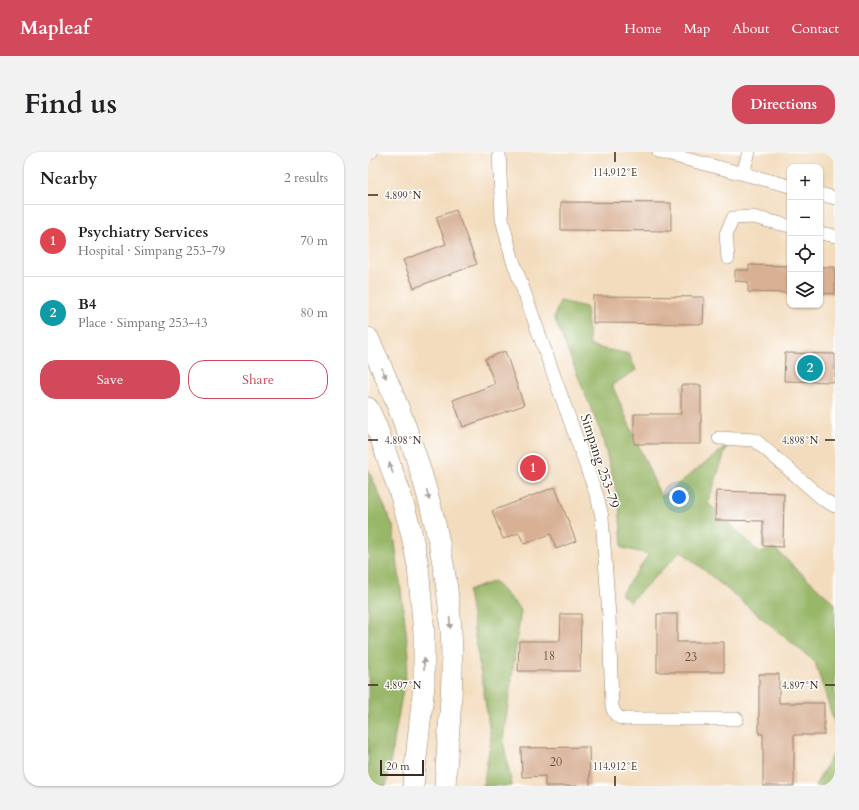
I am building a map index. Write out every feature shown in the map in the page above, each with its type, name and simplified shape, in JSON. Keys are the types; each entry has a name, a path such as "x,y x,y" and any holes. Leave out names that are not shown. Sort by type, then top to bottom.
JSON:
{"main road":[{"path":"368,338 405,422 424,480 443,559 450,626 452,674 445,786"},
{"path":"368,408 377,428 400,493 411,531 418,566 422,604 424,685 413,786"},
{"path":"452,674 458,684 462,698 458,786"},
{"path":"402,786 415,702 424,685"}],"street":[{"name":"Simpang 253-79","path":"498,152 502,219 512,258 598,500 602,517 609,616 613,712 616,716 626,719 737,719"},
{"path":"659,152 787,185"},
{"path":"742,173 749,152"},
{"path":"823,195 835,198"},
{"path":"728,258 726,234 733,218 753,217 787,225"},
{"path":"823,234 835,236"},
{"path":"719,438 755,440 824,500 835,506"}],"green space":[{"path":"560,301 586,307 590,346 629,354 636,370 612,385 661,497 727,446 708,503 760,553 774,548 835,604 835,725 815,662 681,551 630,602 621,594 649,554 622,548 619,502 601,433 554,317"},
{"path":"368,469 393,526 409,655 386,786 368,786"},
{"path":"494,581 521,610 503,741 512,786 483,786 491,739 468,591"},
{"path":"835,750 835,786 815,786"}],"building":[{"path":"561,202 671,203 671,231 561,230"},
{"path":"456,210 477,264 414,288 403,260 446,244 436,217"},
{"path":"749,265 787,266 787,293 748,292 748,282 735,281 735,270 749,270"},
{"path":"823,267 835,267 835,294 823,293"},
{"path":"593,296 704,297 703,324 593,323"},
{"path":"505,351 524,405 463,427 453,400 495,384 485,359"},
{"path":"785,353 835,354 835,382 784,381"},
{"path":"681,385 701,385 701,444 634,444 634,414 681,414"},
{"path":"555,487 576,541 556,549 551,534 524,544 519,533 503,539 492,511"},
{"path":"716,491 784,493 783,547 763,546 763,521 715,520"},
{"path":"561,614 581,614 580,671 518,671 519,641 560,641"},
{"path":"657,614 677,614 677,642 724,642 724,672 657,672"},
{"path":"759,674 779,674 779,703 824,703 824,735 794,735 794,786 763,786 763,734 759,734"},
{"path":"589,747 590,786 545,786 545,776 522,777 521,748"}],"place":[{"name":"B4","path":"810,368"},
{"name":"Psychiatry Services","path":"533,468"}]}
